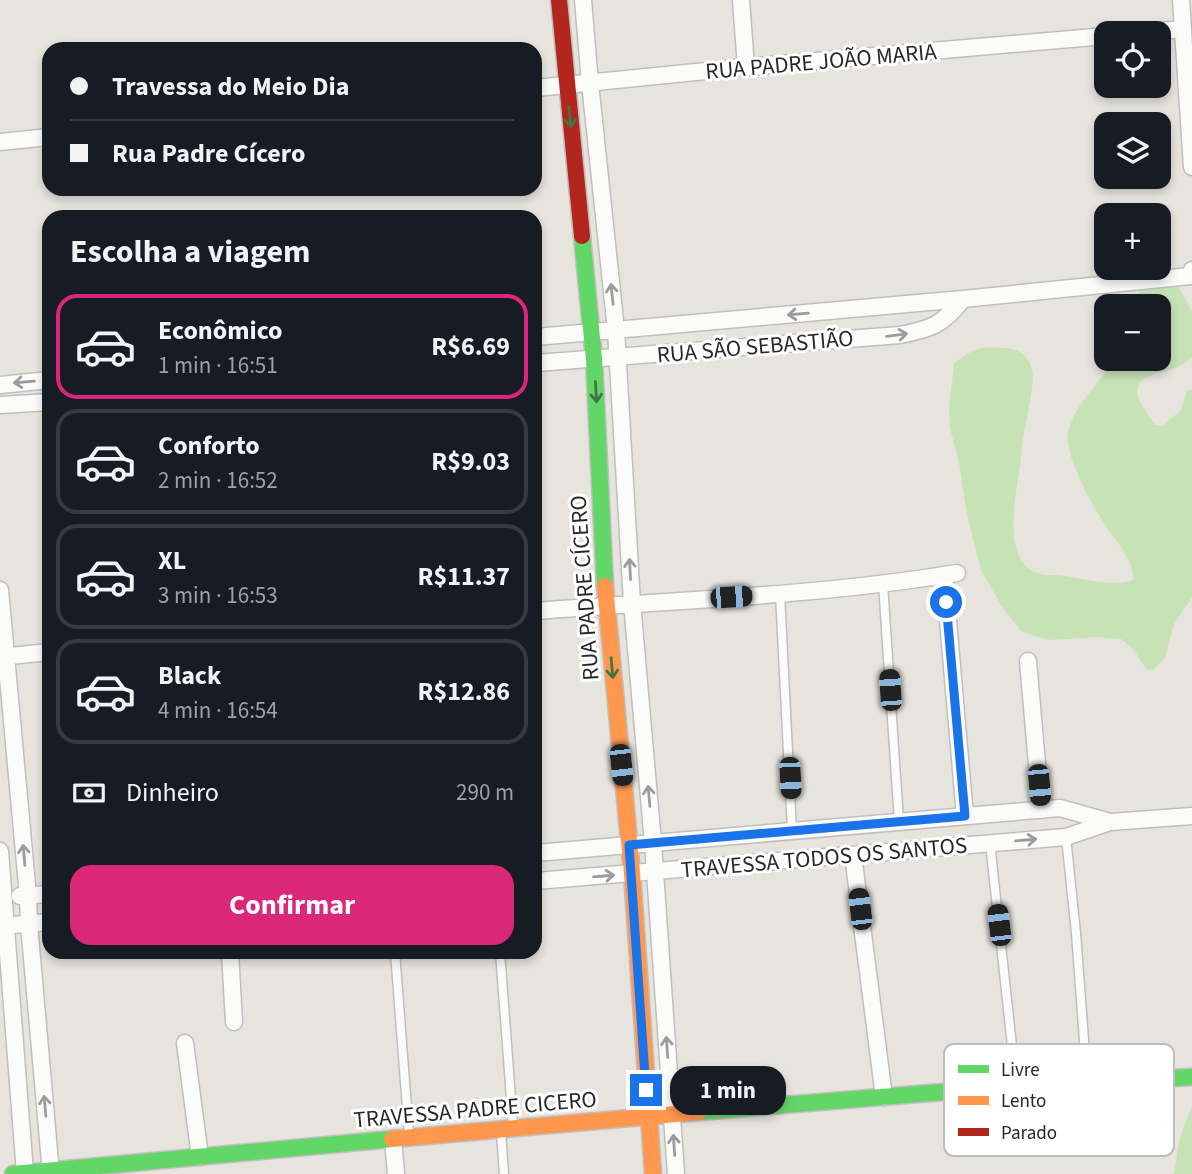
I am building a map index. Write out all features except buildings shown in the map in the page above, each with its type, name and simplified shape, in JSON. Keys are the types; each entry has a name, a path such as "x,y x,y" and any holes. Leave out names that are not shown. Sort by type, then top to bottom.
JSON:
{"street":[{"name":"RUA PADRE CÍCERO","path":"559,0 594,359 606,605 632,873 653,1174"},
{"name":"RUA PADRE CÍCERO","path":"583,0 616,330 632,603 656,871 676,1174"},
{"path":"741,0 746,67"},
{"path":"1181,0 1192,167"},
{"path":"1171,30 1183,29"},
{"name":"RUA PADRE JOÃO MARIA","path":"542,87 1094,37"},
{"path":"0,142 42,138"},
{"name":"RUA SÃO SEBASTIÃO","path":"542,336 963,299 1191,273"},
{"name":"RUA SÃO SEBASTIÃO","path":"542,363 900,335 931,327 946,319 963,299"},
{"path":"0,384 42,381"},
{"path":"0,405 42,402"},
{"path":"542,610 780,594 951,574 965,816"},
{"path":"0,590 3,656 28,896 51,1172"},
{"path":"3,656 42,653"},
{"path":"1028,661 1041,810"},
{"name":"TRAVESSA TODOS OS SANTOS","path":"542,852 1060,808 1110,822"},
{"path":"988,814 990,843"},
{"name":"TRAVESSA TODOS OS SANTOS","path":"542,880 1066,837 1110,822 1192,816"},
{"path":"0,851 21,1174"},
{"path":"853,855 884,1097"},
{"path":"2,898 42,895"},
{"path":"3,926 42,923"},
{"path":"230,959 234,1021"},
{"path":"185,1043 200,1157"},
{"name":"TRAVESSA PADRE CICERO","path":"1174,1078 1192,1077"},
{"name":"TRAVESSA PADRE CICERO","path":"21,1174 507,1128 944,1092"},
{"path":"393,1139 396,1174"}],"lane":[{"path":"883,584 899,822"},
{"path":"780,594 793,831"},
{"path":"1066,837 1084,1044"},
{"path":"990,843 1012,1044"},
{"path":"396,959 410,1137"},
{"path":"500,959 507,1128 503,1174"}],"green space":[{"path":"1153,280 1167,280 1178,287 1192,311 1192,358 1171,369 1171,294 1137,294"},
{"path":"994,347 1020,352 1029,361 1033,377 1013,523 1017,552 1023,563 1040,574 1108,583 1133,580 1127,557 1086,492 1070,453 1068,433 1082,403 1106,371 1164,371 1146,378 1138,387 1142,405 1155,425 1163,426 1181,410 1187,391 1192,389 1192,597 1174,624 1165,658 1154,669 1147,670 1133,649 1121,639 1096,637 1052,640 1021,631 1001,605 981,570 967,515 959,462 950,428 949,408 954,364 976,350"},
{"path":"1192,1107 1192,1174 1173,1174 1177,1149"}],"traffic: fast":[{"path":"582,236 594,359 605,586"},
{"path":"1174,1078 1192,1077"},
{"path":"699,1112 944,1092"},
{"path":"13,1174 392,1139"}],"traffic: slow":[{"path":"605,586 632,873 653,1174"},
{"path":"392,1139 699,1112"}],"traffic: jam":[{"path":"559,0 582,236"}],"route":[{"path":"646,1090 629,845 965,816 946,602"}]}
